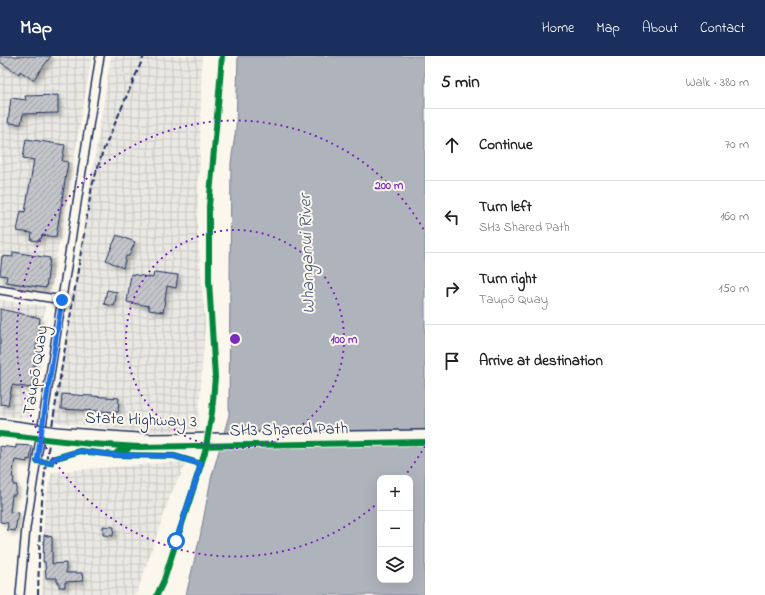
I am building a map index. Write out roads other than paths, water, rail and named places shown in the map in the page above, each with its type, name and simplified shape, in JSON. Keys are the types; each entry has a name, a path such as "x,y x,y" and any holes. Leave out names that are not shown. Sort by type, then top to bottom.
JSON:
{"highway":[{"name":"State Highway 3","path":"0,425 55,433 151,440 425,436"}],"street":[{"name":"Taupō Quay","path":"20,595 24,543 100,56"},
{"path":"0,290 62,300"}],"water":[{"name":"Whanganui River","path":"238,56 425,56 425,595 186,595 200,537 211,479 229,415 231,163 236,128"}],"railway":[{"path":"38,595 40,521 46,462 92,186 103,151 144,56"}]}
